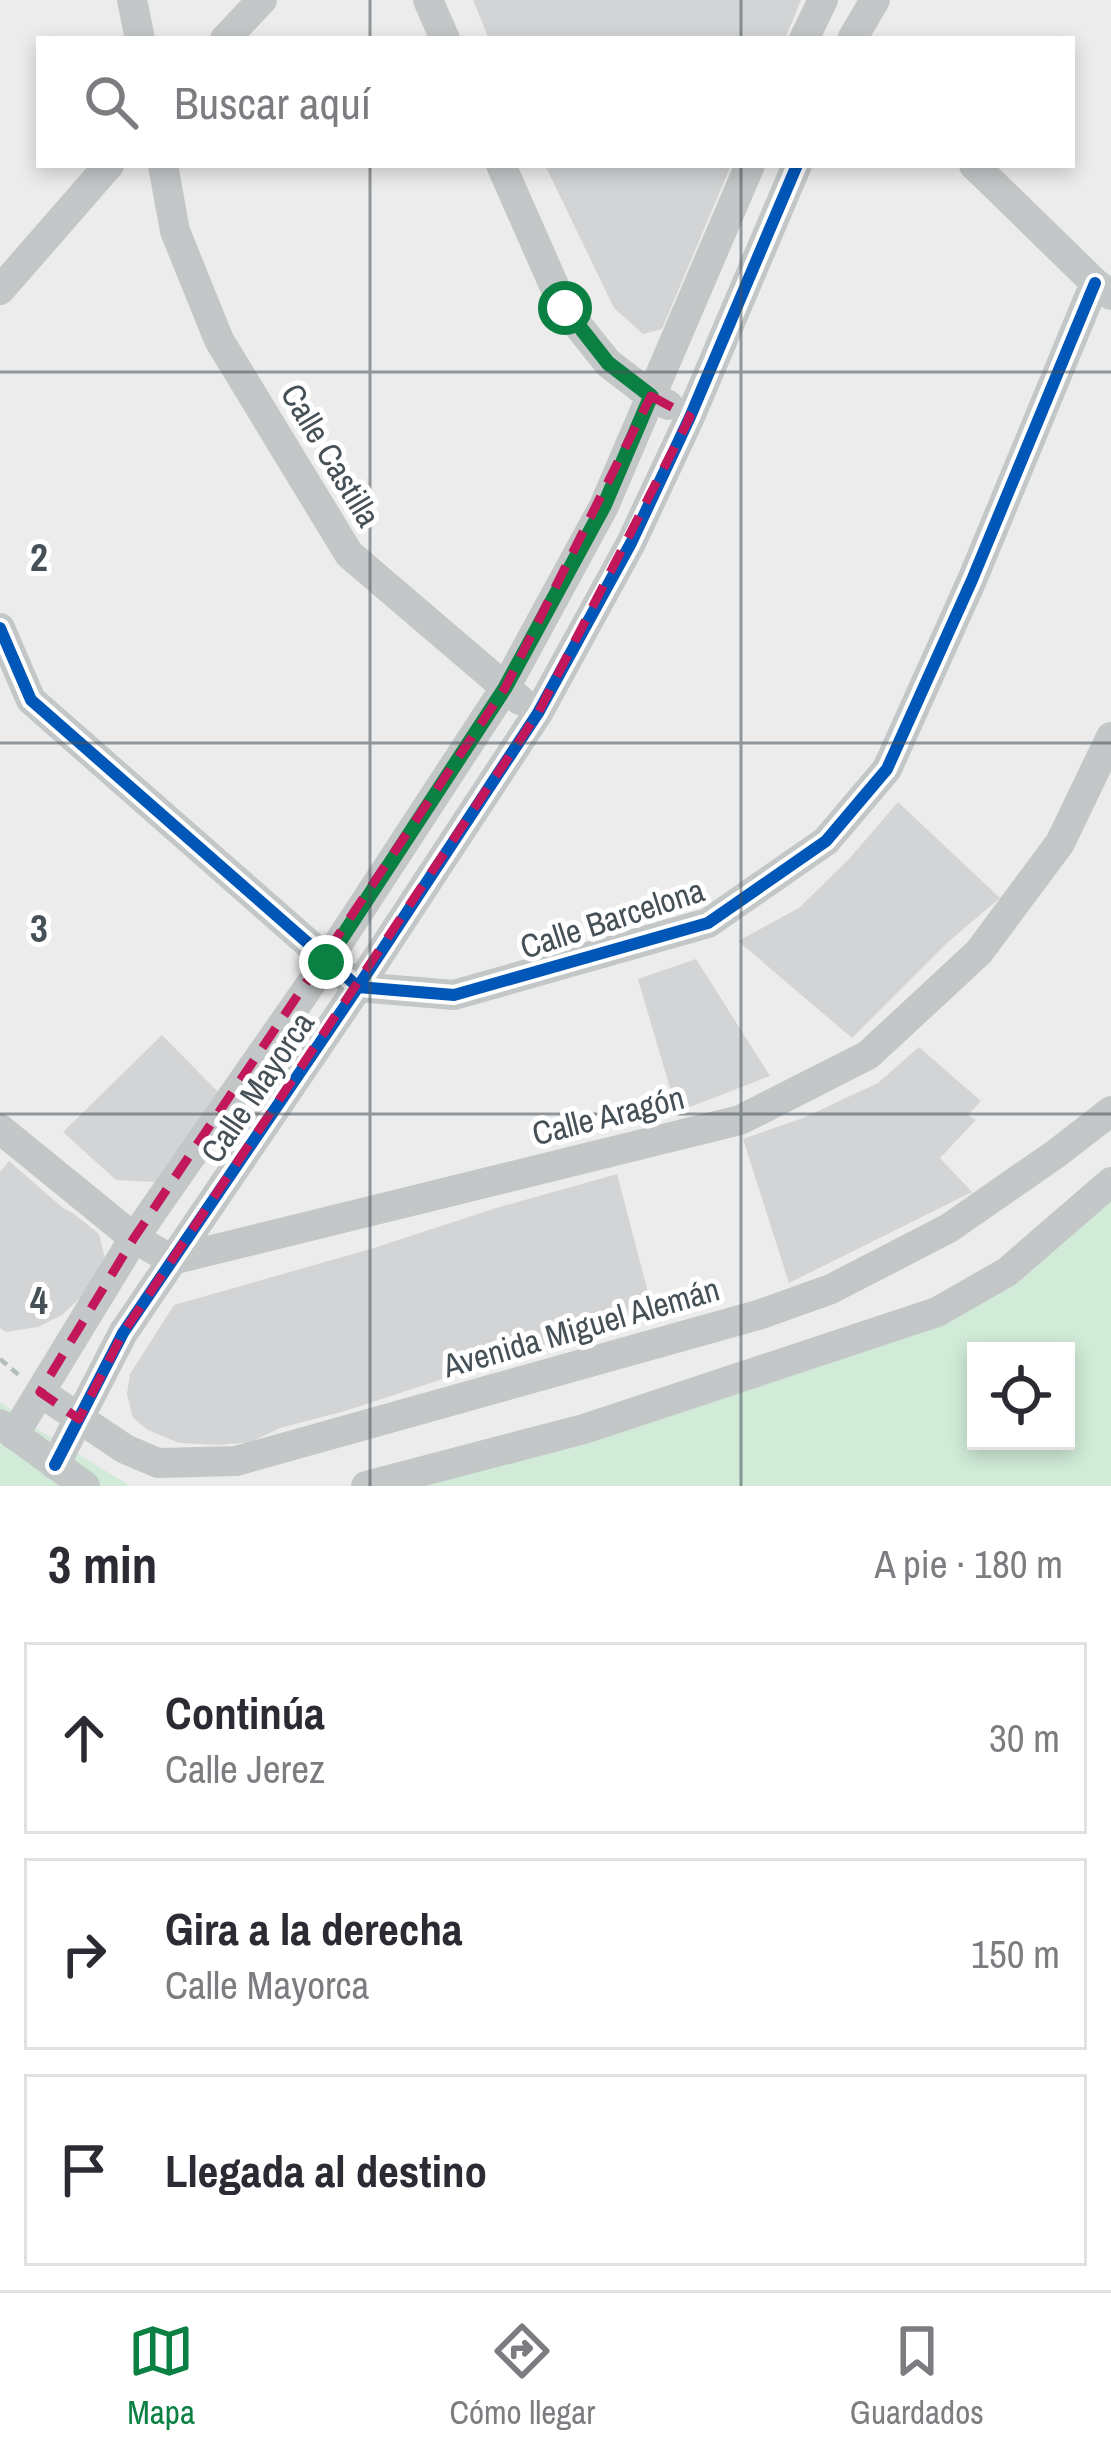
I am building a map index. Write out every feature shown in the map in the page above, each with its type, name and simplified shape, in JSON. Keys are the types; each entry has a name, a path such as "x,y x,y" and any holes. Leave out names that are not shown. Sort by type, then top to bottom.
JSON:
{"street":[{"path":"132,0 139,36"},
{"path":"228,36 262,0"},
{"path":"428,0 444,36"},
{"path":"850,36 874,0"},
{"path":"813,18 843,36"},
{"path":"0,290 106,168"},
{"name":"Calle Castilla","path":"164,168 175,232 219,340 349,554 538,713"},
{"path":"502,168 565,308 608,363 651,396 690,417"},
{"name":"Calle Mayorca","path":"7,1430 40,1392 134,1238 326,962 505,688 604,506 749,168"},
{"name":"Calle Mayorca","path":"55,1465 123,1334 538,713 632,543 796,168"},
{"path":"977,168 1103,289"},
{"name":"Calle Barcelona","path":"358,987 454,994 708,923 826,841 886,769 1103,289"},
{"path":"0,628 32,700 358,987"},
{"name":"Calle Aragón","path":"172,1260 740,1120 868,1055 980,952 1060,843 1111,737"},
{"name":"Avenida Miguel Alemán","path":"40,1392 124,1450 158,1463 236,1461 758,1315 830,1289 949,1228 1111,1111"},
{"path":"0,1129 134,1238 172,1260"},
{"path":"366,1486 584,1430 937,1312 1007,1272 1111,1182"},
{"path":"7,1430 85,1486"}],"highlighted area":[{"path":"651,396 690,417 538,713 123,1333 79,1419 40,1392 134,1238 505,688"}],"green space":[{"path":"1111,1198 1111,1486 392,1486 958,1308"},
{"path":"0,1402 36,1428 130,1486 0,1486"}],"building":[{"path":"473,0 801,0 786,36 488,36"},
{"path":"546,168 730,168 662,329 643,334 614,308"},
{"path":"898,802 1000,898 948,942 852,1038 738,941 799,908"},
{"path":"696,959 770,1076 677,1112 638,979"},
{"path":"162,1035 219,1093 157,1182 116,1180 63,1132"},
{"path":"919,1047 981,1101 968,1115 976,1120 940,1158 972,1192 789,1283 743,1139 878,1083"},
{"path":"9,1161 99,1234 105,1258 90,1289 62,1315 38,1327 6,1332 0,1328 0,1172"},
{"path":"617,1174 655,1319 470,1370 280,1428 251,1442 179,1443 133,1418 127,1394 130,1374 174,1305"}],"cycle path":[{"path":"55,1465 123,1333 538,713 631,543 796,168"},
{"path":"0,628 31,700 358,987 454,995 708,923 826,841 887,769 972,580 1095,283"}],"route":[{"path":"326,962 505,688 604,506 651,396 608,363 565,308"}]}
